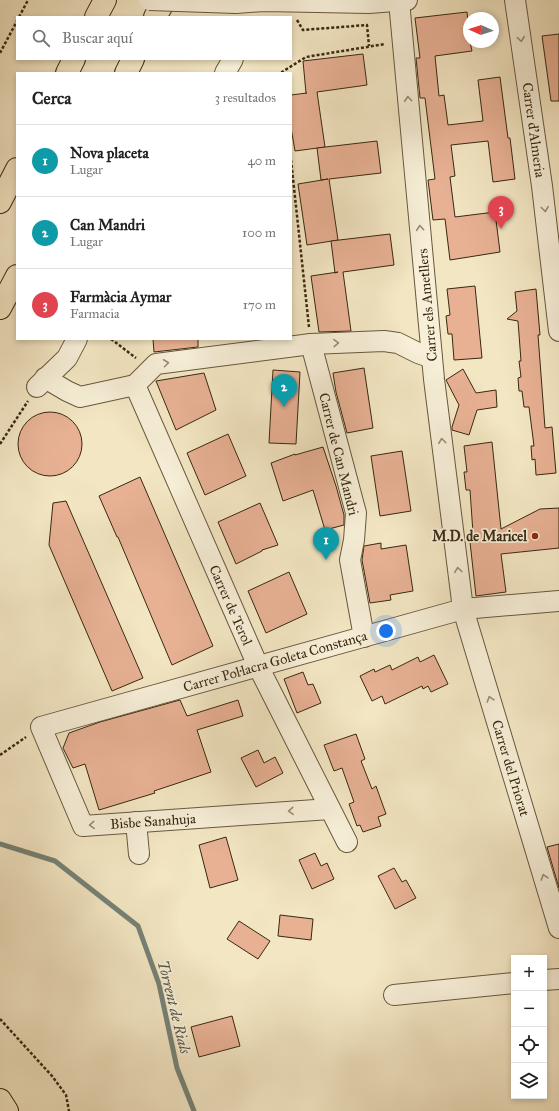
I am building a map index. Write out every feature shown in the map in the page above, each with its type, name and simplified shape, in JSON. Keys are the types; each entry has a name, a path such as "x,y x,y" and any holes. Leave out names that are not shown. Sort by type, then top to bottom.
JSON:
{"highway":[{"path":"97,16 105,0"},
{"path":"156,16 164,0"},
{"path":"68,72 74,60"},
{"path":"126,72 132,60"},
{"path":"0,202 16,171"},
{"path":"0,308 16,278"},
{"path":"0,1100 7,1111"}],"street":[{"path":"149,0 236,3 262,6 369,3 403,0"},
{"name":"Carrer els Ametllers","path":"403,0 402,41 432,358 463,609"},
{"name":"Carrer d'Almeria","path":"515,0 550,180 559,331"},
{"path":"226,72 232,60"},
{"path":"76,340 67,358 41,383 67,391 80,397 135,385 156,364 311,344 384,341 398,344 432,358"},
{"name":"Carrer de Can Mandri","path":"311,344 356,513 354,540 350,560 364,637"},
{"name":"Carrer de Terol","path":"135,385 258,666 347,842"},
{"name":"Carrer Pol·lacra Goleta Constança","path":"41,727 463,609 559,601"},
{"name":"Carrer del Priorat","path":"463,609 559,928"},
{"name":"Bisbe Sanahuja","path":"41,727 83,826 330,809"},
{"path":"136,822 139,854"},
{"path":"547,980 559,979"},
{"path":"394,995 511,984"}],"path":[{"path":"20,16 28,0"},
{"path":"294,15 303,30 367,25 369,46"},
{"path":"0,53 16,23"},
{"path":"282,72 306,57 402,41"},
{"path":"292,169 311,344"},
{"path":"112,340 151,369"},
{"path":"0,444 41,383"},
{"path":"0,755 41,727"},
{"path":"0,1019 52,1076 66,1095 69,1111"}],"building":[{"path":"463,12 463,48 471,48 472,51 435,56 439,96 444,95 448,125 483,121 478,80 500,77 515,179 493,182 488,141 451,145 455,176 450,177 455,217 495,212 500,252 450,260 445,219 433,220 428,180 435,179 425,98 420,98 416,58 420,58 415,18"},
{"path":"559,34 559,101 551,101 542,36"},
{"path":"363,54 367,85 317,92 325,147 295,151 292,134 292,95 307,93 303,61"},
{"path":"377,141 381,173 329,179 338,240 307,245 298,184 328,179 321,180 317,148"},
{"path":"390,234 394,265 343,272 351,331 319,332 311,276 335,272 331,241"},
{"path":"475,286 482,358 454,360 452,334 448,334 446,316 450,315 447,289"},
{"path":"536,289 545,428 552,427 556,473 536,475 535,459 532,460 531,446 534,446 529,407 524,407 522,391 519,391 518,378 521,377 519,361 521,361 518,321 507,319 517,311 515,292"},
{"path":"153,340 198,340 198,347 154,352"},
{"path":"364,368 373,428 347,433 336,392 333,373"},
{"path":"463,369 476,393 496,390 497,407 477,410 469,435 452,430 459,405 446,380"},
{"path":"273,370 300,372 296,444 269,443"},
{"path":"204,373 216,410 176,430 156,381"},
{"path":"50,412 68,418 76,426 82,444 76,462 68,470 50,476 32,470 24,462 18,444 24,426 32,418"},
{"path":"228,434 246,476 205,495 187,453"},
{"path":"492,442 501,529 540,509 559,508 559,548 501,554 506,592 476,596 469,533 473,533 470,490 466,490 464,472 467,472 464,446"},
{"path":"323,447 344,515 344,525 325,530 313,490 283,501 271,463 295,454"},
{"path":"402,451 411,511 380,516 371,456"},
{"path":"140,477 213,646 172,665 99,496"},
{"path":"66,501 143,678 112,691 49,545 53,503"},
{"path":"260,503 278,545 262,550 236,564 218,522"},
{"path":"381,543 381,549 406,545 413,591 390,595 391,600 370,603 362,560 364,546"},
{"path":"289,572 307,614 266,633 248,591"},
{"path":"434,655 448,684 431,692 428,686 423,689 422,686 385,704 382,696 372,701 360,676 374,669 375,672 390,665 392,670 418,657 420,662"},
{"path":"303,672 308,685 313,684 321,703 297,713 284,679"},
{"path":"180,700 187,716 238,700 243,716 197,730 211,772 154,791 155,793 99,810 85,764 73,768 63,748 69,733 100,722"},
{"path":"356,734 365,759 361,761 372,789 376,786 386,814 378,817 381,826 363,832 360,825 357,826 349,804 354,802 342,768 334,771 324,745"},
{"path":"258,750 264,763 275,757 283,773 256,787 241,758"},
{"path":"226,837 238,880 210,888 199,845"},
{"path":"559,844 559,888 547,847"},
{"path":"315,853 321,866 327,863 334,879 312,889 299,860"},
{"path":"394,868 402,882 406,880 416,898 395,909 378,876"},
{"path":"280,915 313,919 311,940 278,936"},
{"path":"239,921 270,941 258,959 227,939"},
{"path":"232,1016 240,1046 199,1057 191,1027"}],"waterway":[{"name":"Torrent de Rials","path":"0,844 55,861 138,926 159,984 177,1068 194,1111"}],"place":[{"name":"Farmàcia Aymar","path":"501,229"},
{"name":"Can Mandri","path":"284,407"},
{"name":"M.D. de Maricel","path":"535,536"},
{"name":"Nova placeta","path":"326,560"}]}
